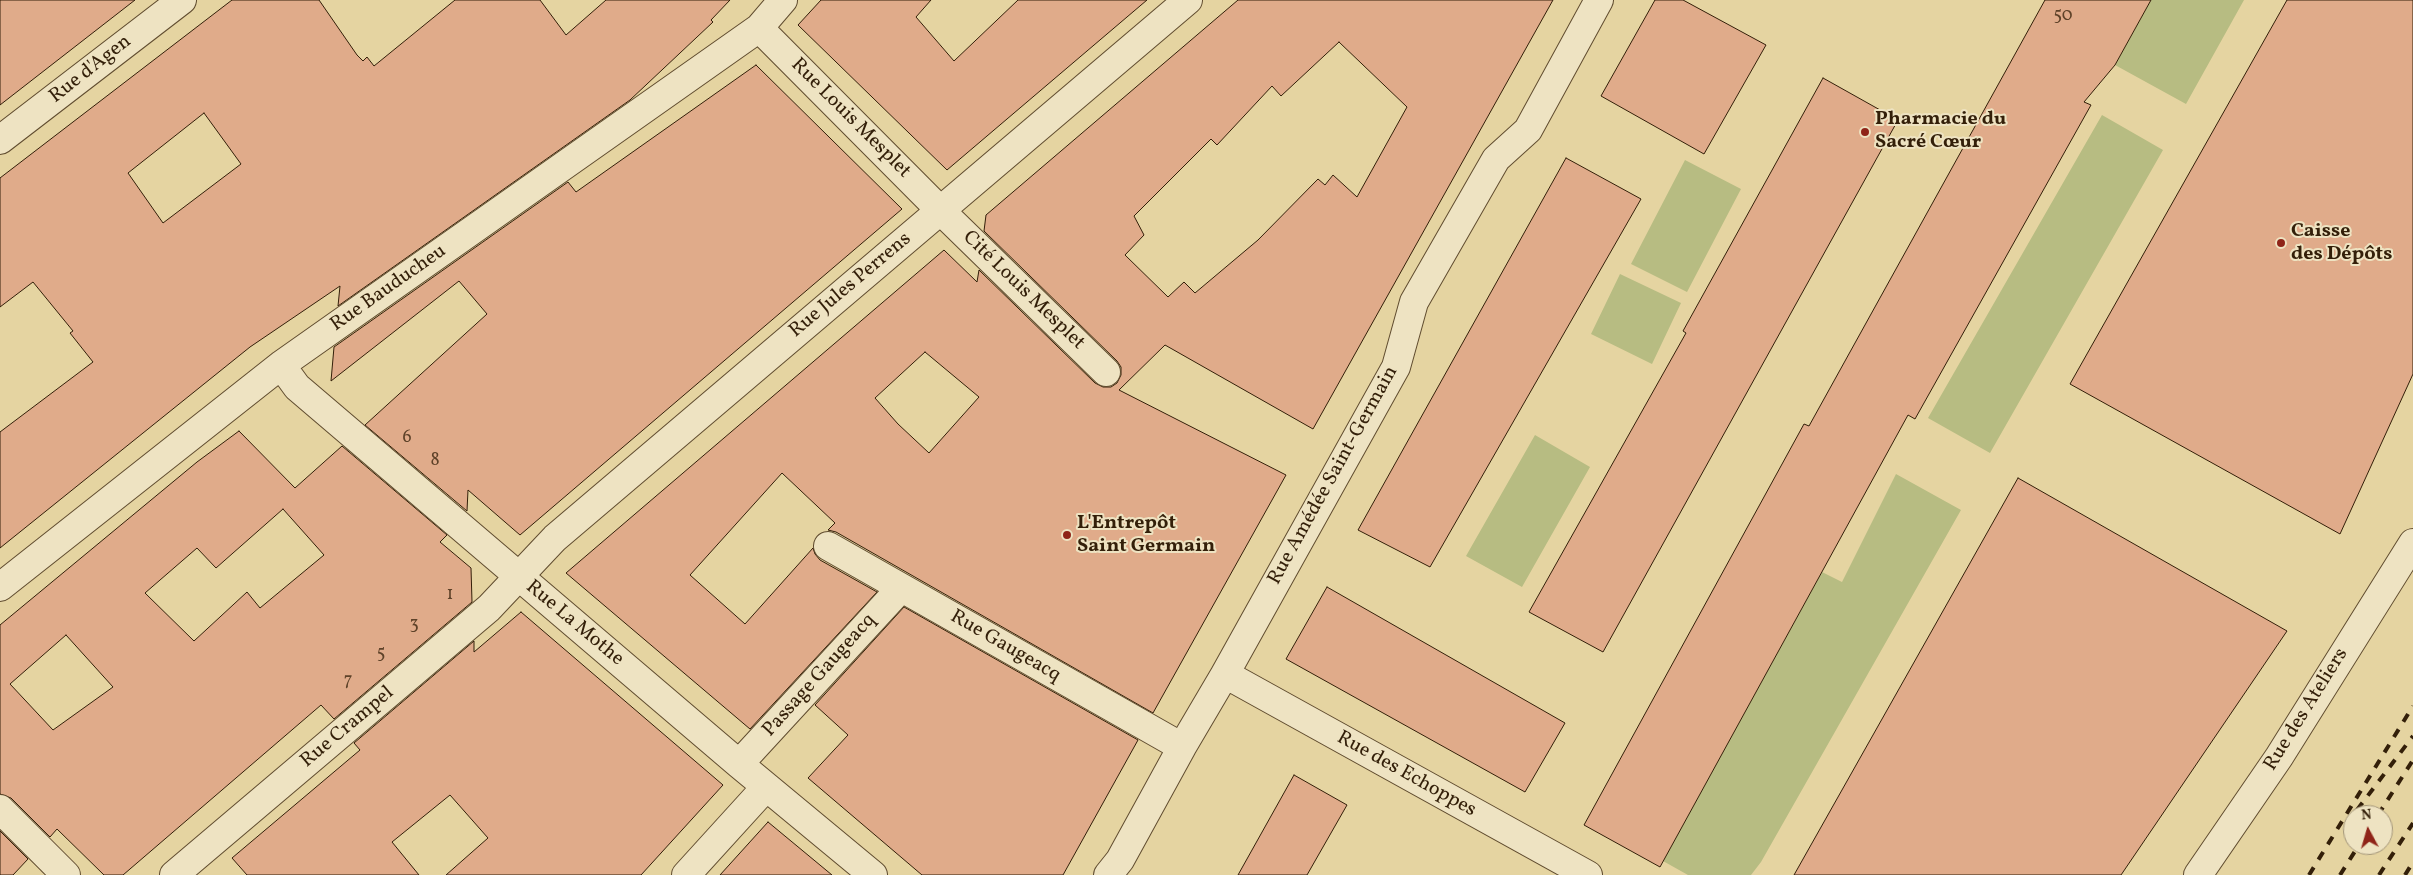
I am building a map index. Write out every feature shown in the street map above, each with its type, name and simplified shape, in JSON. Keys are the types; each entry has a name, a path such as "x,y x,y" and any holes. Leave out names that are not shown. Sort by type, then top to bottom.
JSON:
{"street":[{"name":"Rue d'Agen","path":"0,140 182,0"},
{"name":"Rue Bauducheu","path":"0,587 281,365 759,28 783,0"},
{"name":"Rue Jules Perrens","path":"519,577 555,538 1188,0"},
{"name":"Rue Amédée Saint-Germain","path":"1108,875 1120,860 1396,367 1414,302 1496,159 1528,130 1599,0"},
{"name":"Rue Louis Mesplet","path":"759,28 940,210"},
{"name":"Cité Louis Mesplet","path":"940,210 1106,372"},
{"name":"Rue La Mothe","path":"281,365 297,387 766,787 874,875"},
{"name":"Rue des Ateliers","path":"2198,875 2279,757 2413,544"},
{"name":"Rue Gaugeacq","path":"828,546 1182,747"},
{"name":"Rue Crampel","path":"174,875 489,608 519,577"},
{"name":"Passage Gaugeacq","path":"739,764 901,588"},
{"name":"Rue des Echoppes","path":"1225,674 1588,875"},
{"path":"686,875 766,787"},
{"path":"0,809 66,875"}],"green space":[{"path":"2151,0 2244,0 2186,104 2115,65"},
{"path":"2102,115 2163,150 1990,453 1928,418"},
{"path":"1685,160 1741,189 1687,292 1631,264"},
{"path":"1620,274 1681,303 1652,364 1591,334"},
{"path":"1535,435 1590,467 1522,587 1466,556"},
{"path":"1896,474 1961,510 1761,862 1751,875 1688,875 1663,861 1822,572 1842,582"}],"building":[{"path":"0,0 135,0 0,105"},
{"path":"232,0 319,0 357,55 363,61 367,57 374,66 455,0 540,0 566,35 606,0 730,0 711,20 713,22 630,100 338,306 340,286 250,347 0,548 0,432 93,362 70,333 73,331 33,282 0,307 0,178","holes":["204,113 241,164 163,223 128,173"]},
{"path":"821,0 931,0 916,17 954,61 1018,0 1147,0 947,170 798,25"},
{"path":"1238,0 1553,0 1313,429 1165,345 1119,390 1286,475 1153,713 836,532 828,530 835,523 782,473 690,575 745,624 813,548 820,560 877,592 750,729 566,573 944,250 977,282 979,270 1095,383 1103,387 1111,387 1117,383 1121,375 1121,367 1117,361 984,231 986,215","holes":["1339,42 1407,107 1357,197 1333,175 1325,185 1318,179 1258,240 1195,293 1184,282 1168,297 1125,255 1144,235 1134,216 1211,139 1217,145 1272,86 1281,96","925,352 979,397 929,453 898,424 875,398"]},
{"path":"1655,0 1683,0 1766,45 1704,154 1601,96"},
{"path":"2045,0 2151,0 2115,65 2084,102 2091,105 1915,419 1908,415 1660,867 1584,825 1804,424 1809,426"},
{"name":"Caisse des Dépôts","path":"2287,0 2413,0 2413,374 2340,534 2070,384"},
{"path":"756,65 902,209 520,535 468,490 467,511 365,425 487,314 459,281 331,381 334,347 568,182 576,192"},
{"path":"1823,78 1898,120 1603,652 1529,612 1686,333 1683,331"},
{"path":"1566,158 1641,199 1430,567 1358,530"},
{"path":"239,431 295,488 342,446 447,535 440,542 471,568 472,602 334,719 321,705 123,875 104,875 57,829 50,837 11,798 0,794 0,625 197,462","holes":["283,509 324,555 260,608 247,592 194,641 145,593 197,548 216,568","66,635 113,687 53,730 10,684"]},
{"path":"2018,478 2287,631 2121,875 1794,875"},
{"path":"1327,587 1565,723 1525,792 1286,659"},
{"path":"904,607 1138,740 1063,875 922,875 808,778 848,735 815,705"},
{"path":"521,612 723,785 641,875 446,875 488,838 450,795 392,842 419,875 247,875 232,858 360,750 354,743 474,641 474,652"},
{"path":"1294,775 1347,805 1307,875 1238,875"},
{"path":"768,822 832,875 720,875"},
{"path":"0,831 28,859 13,875 0,875"}],"railway":[{"path":"2309,875 2413,706"},
{"path":"2361,805 2413,736"},
{"path":"2384,805 2413,760"},
{"path":"2379,875 2413,823"},
{"path":"2340,875 2353,855"},
{"path":"2405,875 2413,862"}],"place":[{"name":"Pharmacie du Sacré Cœur","path":"1865,132"},
{"name":"Caisse des Dépôts","path":"2281,243"},
{"name":"L'Entrepôt Saint Germain","path":"1067,535"}]}
